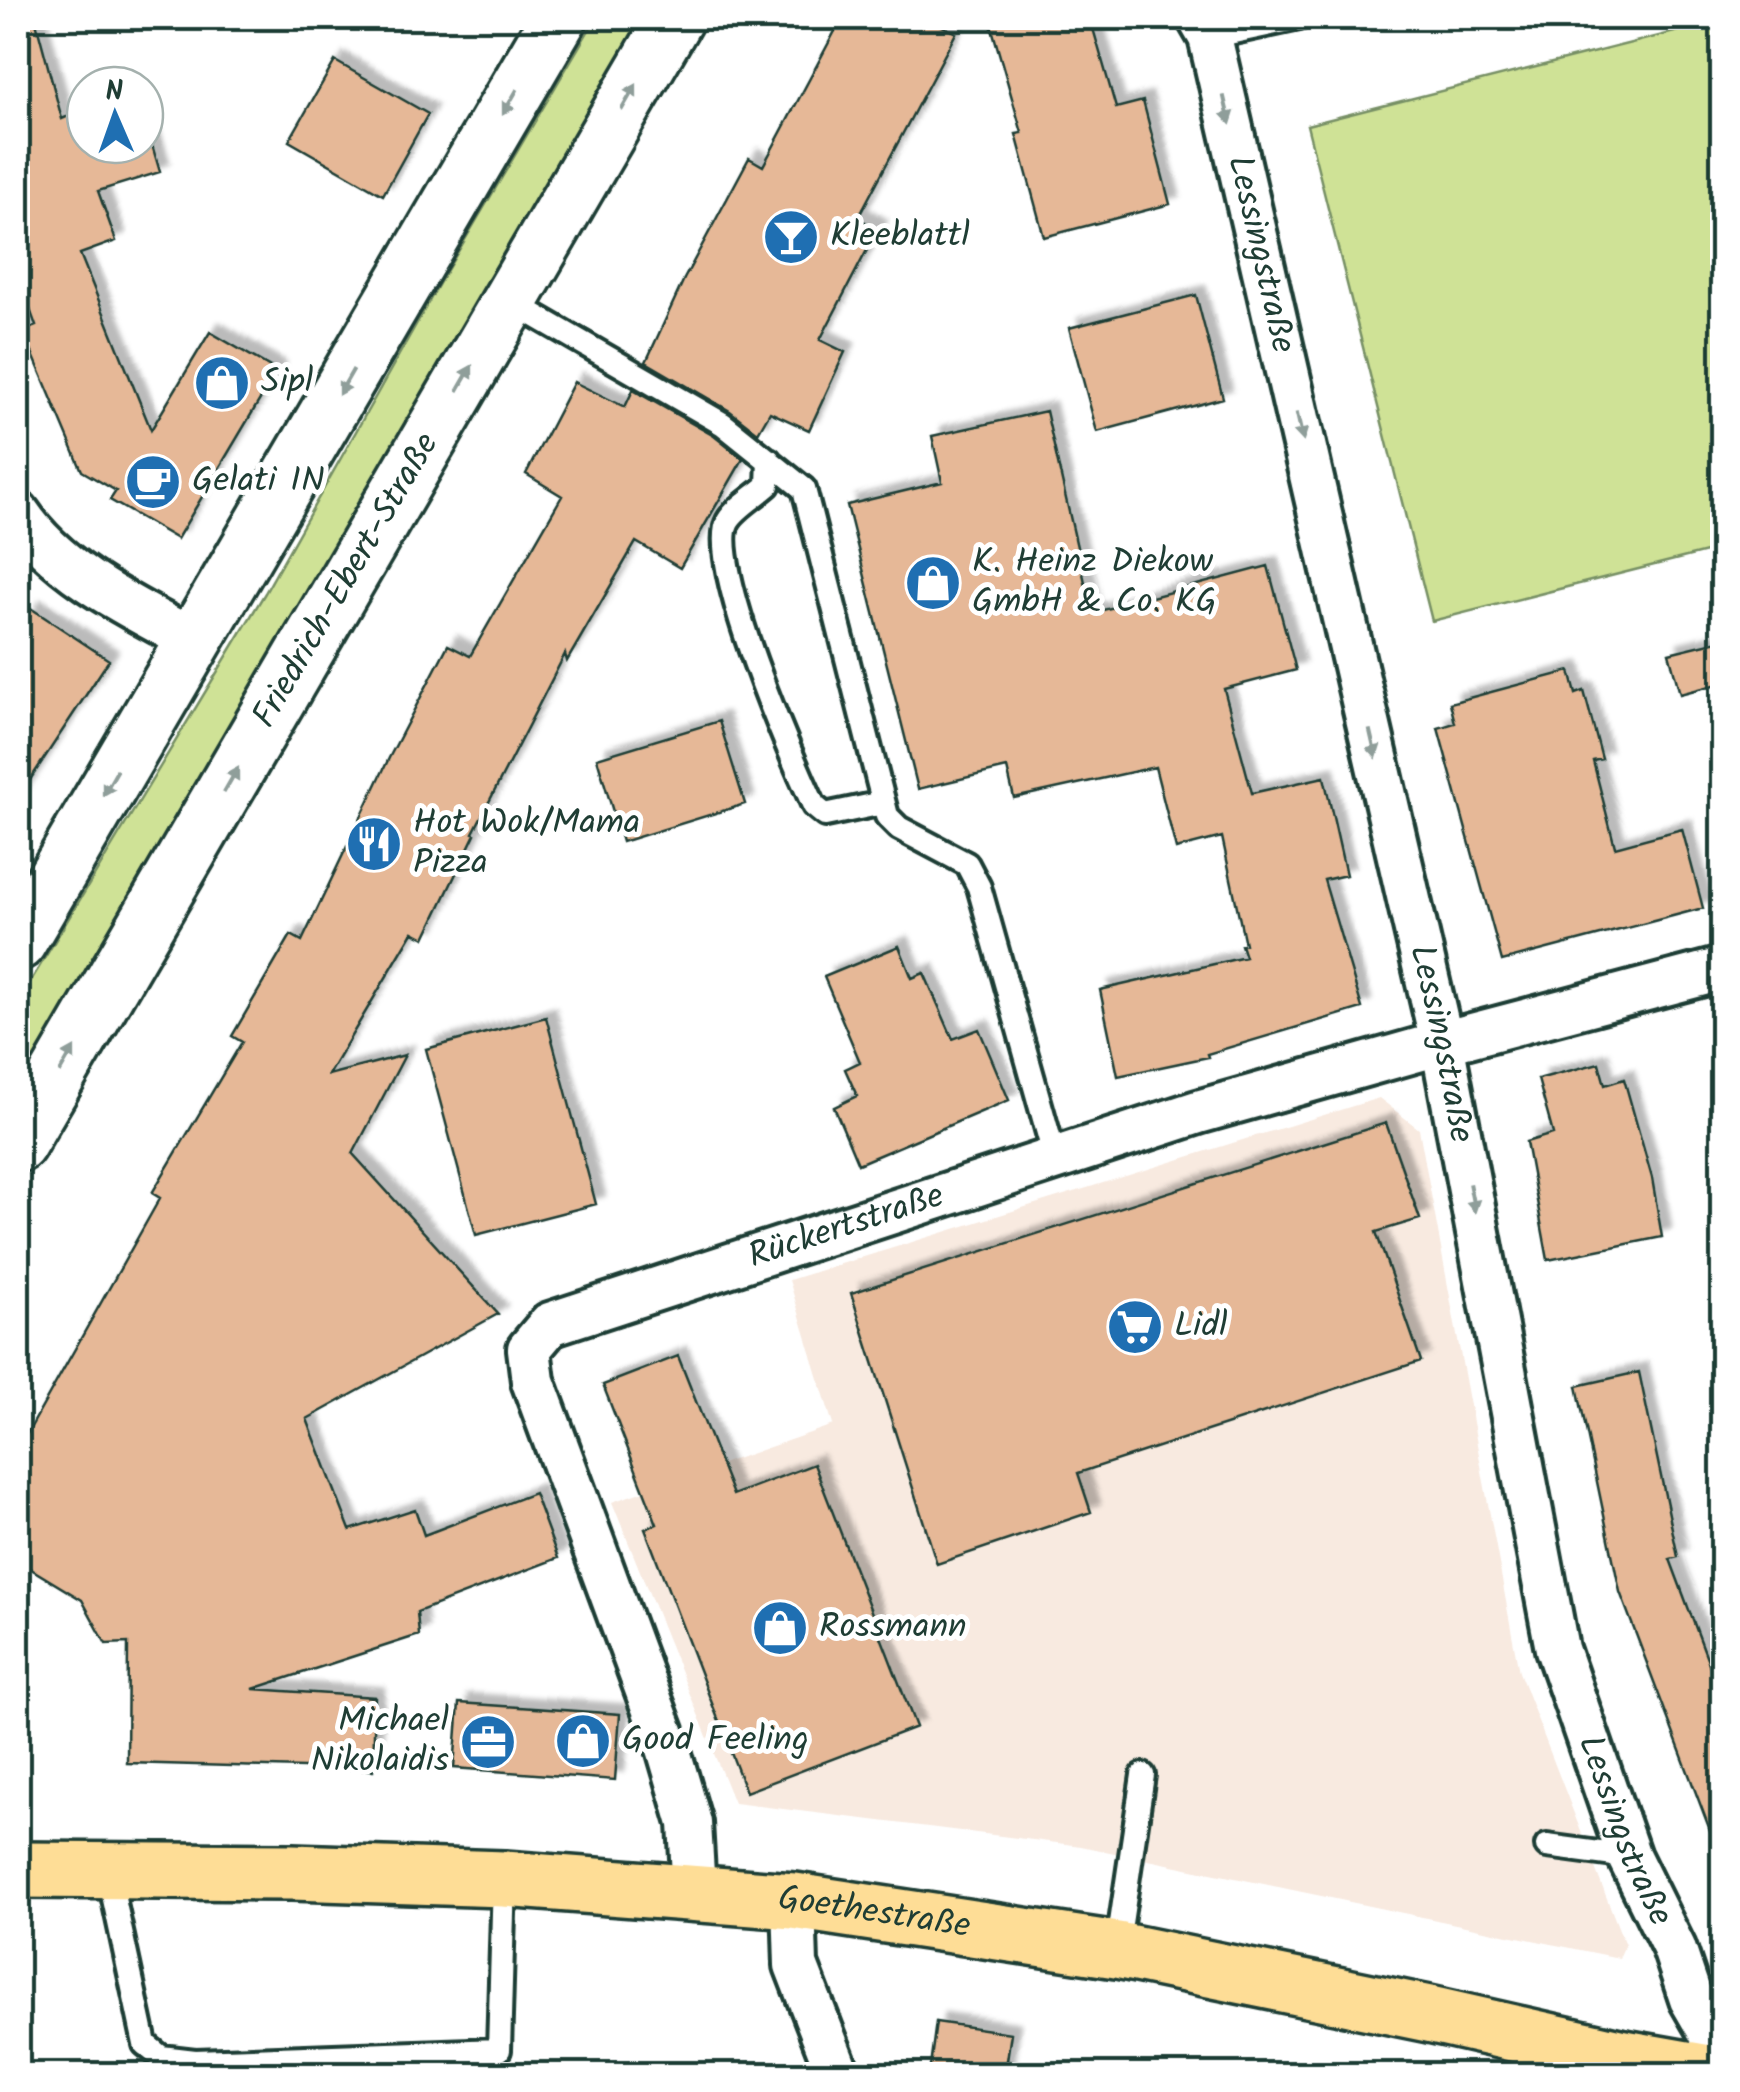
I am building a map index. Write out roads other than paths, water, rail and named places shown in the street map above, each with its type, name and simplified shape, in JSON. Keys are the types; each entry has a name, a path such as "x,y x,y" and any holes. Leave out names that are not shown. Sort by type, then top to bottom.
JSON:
{"main road":[{"name":"Goethestraße","path":"18,1870 292,1872 504,1879 794,1900 1117,1950 1715,2074"}],"street":[{"path":"18,942 560,18"},
{"name":"Friedrich-Ebert-Straße","path":"18,1144 675,18"},
{"name":"Lessingstraße","path":"1204,27 1442,1042 1557,1649 1629,1858 1674,1948 1691,1999 1722,2053"},
{"path":"18,513 33,536 92,584 194,641"},
{"name":"Rückertstraße","path":"694,1892 690,1822 668,1748 532,1381 529,1350 550,1324 1198,1112 1442,1042 1722,969"},
{"path":"794,1900 796,1965 838,2074"}],"lane":[{"path":"1204,27 1299,18"},
{"path":"510,301 723,424 804,488 887,816 899,828 967,864 979,888 1056,1158"},
{"path":"769,460 768,486 729,518 724,534 726,558 755,661 814,806 824,816 883,803"},
{"path":"1117,1950 1142,1775"},
{"path":"1548,1846 1629,1858"},
{"path":"108,1871 144,2044 161,2057 194,2061 499,2050"},
{"path":"500,2074 504,1879"}],"place":[{"name":"Kleeblattl","path":"791,237"},
{"name":"Sipl","path":"222,383"},
{"name":"Gelati IN","path":"153,482"},
{"name":"K. Heinz Diekow GmbH & Co. KG","path":"933,583"},
{"name":"Hot Wok/Mama Pizza","path":"374,844"},
{"name":"Lidl","path":"1135,1327"},
{"name":"Rossmann","path":"780,1628"},
{"name":"Good Feeling","path":"583,1741"},
{"name":"Michael Nikolaidis","path":"488,1742"}]}
